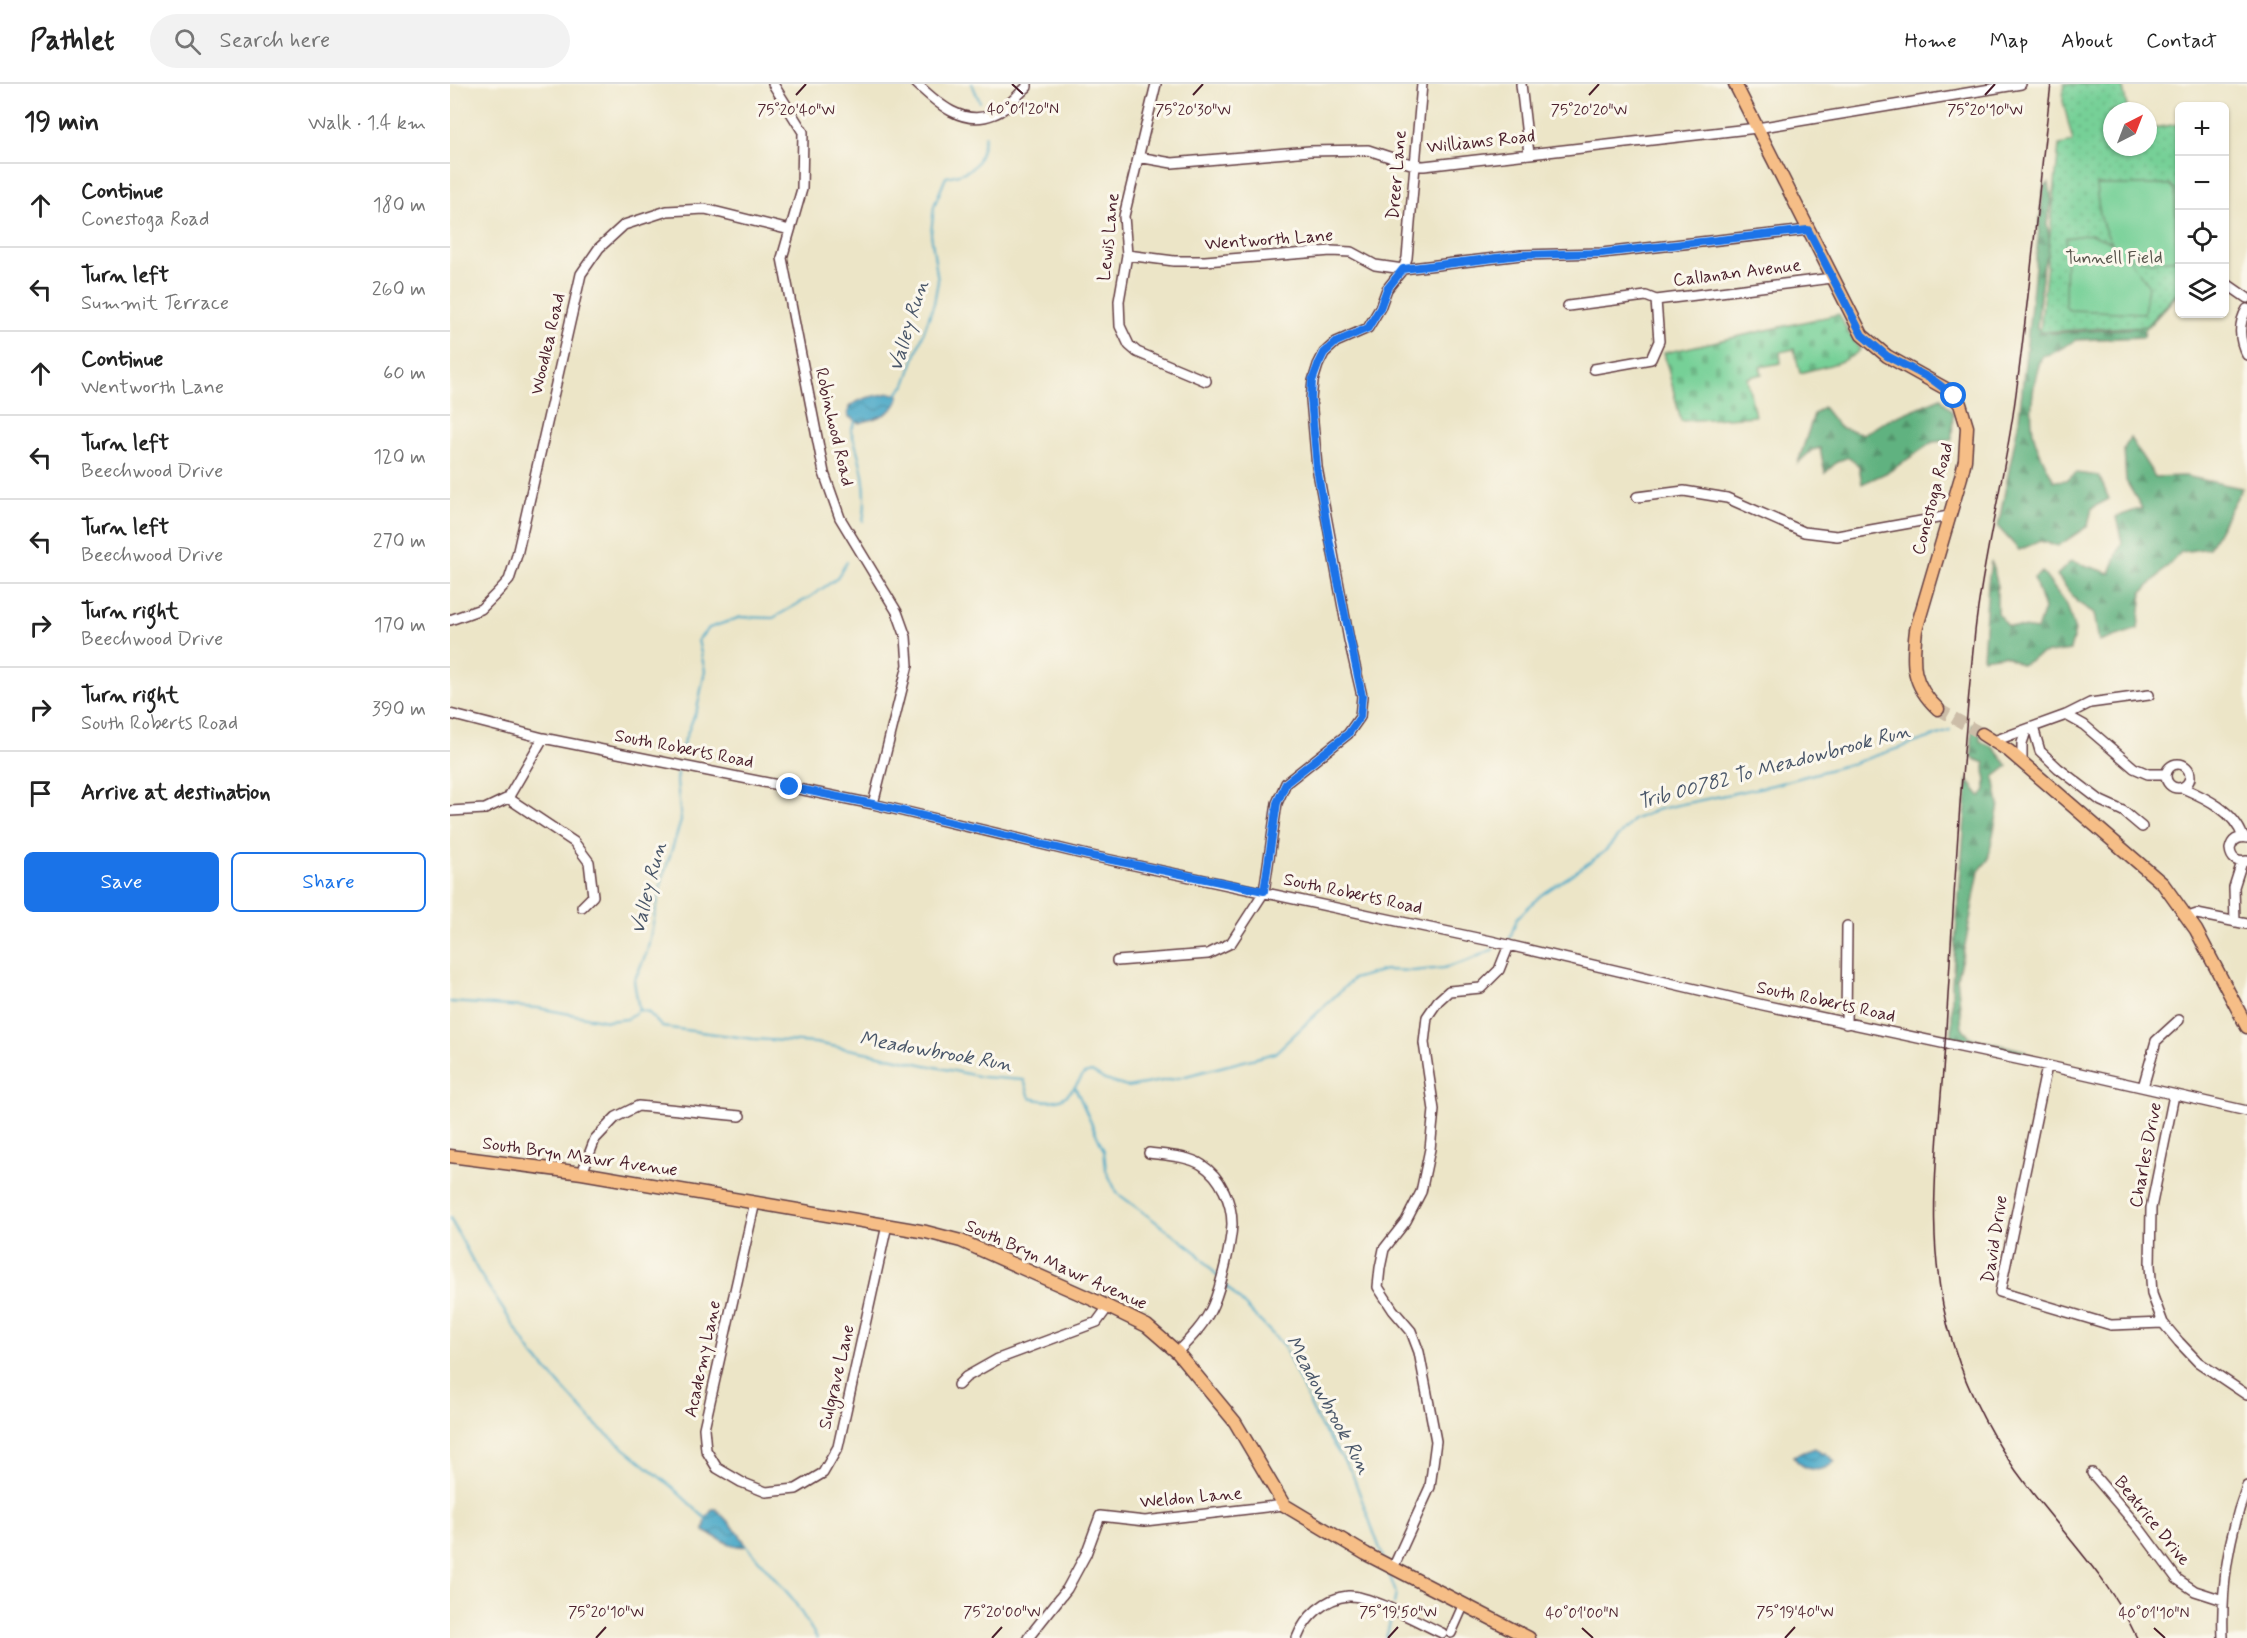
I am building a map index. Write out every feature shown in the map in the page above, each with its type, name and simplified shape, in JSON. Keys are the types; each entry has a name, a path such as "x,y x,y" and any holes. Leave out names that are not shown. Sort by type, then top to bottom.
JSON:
{"main road":[{"name":"Conestoga Road","path":"1735,84 1854,323 1867,340 1887,356 1948,390 1960,404 1967,427 1965,460 1916,630 1912,665 1924,692 1938,709"},
{"path":"1982,734 2022,762 2163,884 2188,917 2247,1027"},
{"name":"South Bryn Mawr Avenue","path":"450,1156 582,1173 887,1225 962,1241 1147,1326 1177,1352 1235,1422 1284,1505 1366,1554 1529,1638"}],"street":[{"name":"Robinhood Road","path":"773,84 803,132 802,189 782,258 824,473 840,518 897,612 906,637 908,665 873,804"},
{"path":"917,84 942,108 973,119 996,114 1028,84"},
{"name":"Lewis Lane","path":"1156,84 1124,216 1127,255 1119,301 1120,326 1129,345 1137,352 1206,381"},
{"name":"Dreer Lane","path":"1403,269 1407,258 1422,84"},
{"path":"1521,84 1529,154"},
{"name":"Williams Road","path":"1138,157 1172,163 1310,151 1368,150 1424,166 1757,128 2021,84"},
{"name":"Woodlea Road","path":"450,620 480,609 509,580 517,555 580,273 599,248 624,225 667,211 705,209 790,230"},
{"name":"Wentworth Lane","path":"1127,255 1174,261 1331,251 1351,252 1375,265 1403,269 1521,255 1602,253 1808,230"},
{"path":"1117,961 1208,954 1231,943 1264,891 1277,803 1286,783 1348,734 1360,717 1362,696 1338,586 1317,468 1311,399 1312,381 1324,353 1336,342 1368,328 1380,308 1387,289 1403,269"},
{"name":"Callanan Avenue","path":"1593,369 1651,358 1659,341 1656,300 1832,279"},
{"path":"2229,285 2247,298"},
{"path":"1568,306 1646,296 1656,300"},
{"path":"2247,309 2243,315 2240,331 2247,355"},
{"path":"1637,497 1684,491 1727,498 1804,532 1837,536 1949,516"},
{"path":"1994,741 2066,715 2090,703 2149,695"},
{"name":"South Roberts Road","path":"450,714 543,738 873,804 1087,855 1509,945 1846,1024 2247,1111"},
{"path":"2066,715 2084,725 2134,768 2148,774 2166,774"},
{"path":"2022,762 2022,743 2029,729"},
{"path":"2029,729 2040,751 2058,768 2101,801 2123,810 2142,827"},
{"path":"450,811 485,809 508,798 543,738"},
{"path":"2183,788 2190,781 2190,771 2183,765 2169,767 2166,774 2166,781 2169,785 2200,795 2223,810 2240,828 2245,838 2234,840 2230,849 2233,858 2244,862 2235,887 2235,922"},
{"path":"508,798 574,842 589,862 593,896 582,907"},
{"path":"2188,917 2197,914 2247,924"},
{"path":"1846,1024 1847,926"},
{"path":"1391,1567 1430,1487 1436,1441 1419,1352 1411,1331 1393,1310 1378,1287 1384,1249 1406,1221 1421,1192 1430,1149 1434,1110 1424,1043 1427,1017 1438,1000 1449,991 1481,988 1499,970 1509,945"},
{"path":"2143,1087 2156,1041 2179,1020"},
{"name":"David Drive","path":"2047,1066 2000,1292 2111,1325 2163,1323"},
{"name":"Charles Drive","path":"2174,1095 2151,1208 2152,1294 2163,1323 2198,1362 2247,1395"},
{"path":"582,1173 595,1139 616,1117 638,1106 740,1116"},
{"path":"1149,1153 1185,1159 1202,1165 1216,1178 1228,1197 1232,1224 1223,1272 1213,1305 1198,1331 1177,1352"},
{"name":"Academy Lane","path":"754,1202 704,1428 706,1450 717,1468 741,1482 766,1491"},
{"name":"Sulgrave Lane","path":"766,1491 796,1489 823,1473 838,1447 887,1225"},
{"path":"958,1385 966,1377 998,1359 1097,1322 1108,1307"},
{"name":"Beatrice Drive","path":"2092,1473 2139,1528 2177,1579 2195,1591 2223,1600"},
{"path":"2223,1638 2223,1600 2237,1514 2247,1486"},
{"name":"Weldon Lane","path":"1028,1638 1067,1589 1086,1554 1100,1516 1145,1521 1284,1505"},
{"path":"1297,1638 1301,1627 1314,1611 1330,1602 1349,1596 1368,1599 1447,1636 1463,1606"}],"green space":[{"name":"Tunnell Field","path":"2064,84 2122,84 2126,102 2103,102 2103,156 2157,156 2157,128 2175,125 2175,294 2146,326 2040,332 2059,145 2073,142 2063,101"},
{"path":"2049,183 2052,201 2047,224 2051,246 2043,267 2037,328 2052,333 2136,328 2144,325 2175,290 2175,297 2145,330 2144,337 2076,340 2053,353 2042,356 2034,388 2032,422 2033,433 2042,458 2054,481 2067,480 2076,473 2099,476 2109,499 2092,508 2088,526 2058,546 2040,541 2019,550 1998,527 2019,419 2044,187"},
{"path":"2096,185 2171,185 2175,191 2175,259 2151,262 2127,256 2148,285 2144,313 2069,310 2065,305 2066,238 2091,234 2112,243 2102,222"},
{"path":"1839,314 1860,350 1854,355 1832,365 1800,373 1794,349 1780,352 1781,363 1760,367 1762,374 1747,378 1755,416 1681,421 1664,353"},
{"path":"1941,398 1953,413 1952,440 1933,442 1890,471 1862,484 1859,466 1849,457 1838,461 1825,473 1820,448 1812,450 1798,463 1814,414 1823,407 1839,427 1864,434 1888,420"},
{"path":"2130,438 2155,477 2185,476 2242,488 2209,548 2181,552 2142,593 2138,629 2099,642 2094,613 2077,602 2057,575 2071,561 2110,573 2122,542 2116,517 2142,508 2126,481 2124,449"},
{"path":"1991,561 1997,582 1997,613 2008,626 2037,630 2044,609 2034,578 2042,572 2067,605 2075,631 2070,650 2042,654 2022,665 2004,655 1983,658"},
{"path":"1972,725 1980,725 1980,741 1993,747 2008,766 1994,777 1999,805 1988,860 1979,871 1957,977 1962,1027 1969,1037 2026,1051 2026,1055 1967,1042 1952,1036 1952,984 1968,781 1981,797 1986,790 1985,763 1972,758"}],"water":[{"path":"890,393 899,395 898,401 885,414 859,423 848,416 849,407 858,401"},
{"path":"1815,1448 1835,1461 1819,1470 1807,1468 1793,1456"},
{"path":"713,1509 716,1509 737,1531 747,1546 731,1544 704,1531 706,1518"}],"waterway":[{"name":"Valley Run","path":"972,84 980,102"},
{"name":"Valley Run","path":"894,397 905,385 934,303 938,281 931,234 934,206 946,177 965,172 975,165 985,136"},
{"name":"Valley Run","path":"855,422 851,431 863,475 865,498 863,521"},
{"name":"Valley Run","path":"679,754 697,709 705,671 698,640 709,628 741,617 773,618 836,579 847,562"},
{"name":"Trib 00782 To Meadowbrook Run","path":"1510,938 1517,918 1540,896 1603,853 1633,820 1656,810 1773,785 1854,763 1950,731"},
{"name":"Valley Run","path":"639,1010 634,981 647,952 662,880 681,821 678,771"},
{"name":"Meadowbrook Run","path":"450,1002 538,1008 607,1021 627,1019 639,1010 648,1012 662,1027 754,1039 815,1043 982,1077 1024,1080 1030,1098 1050,1101 1063,1098 1084,1074 1092,1072 1105,1080 1127,1087 1174,1079 1275,1053 1353,979 1385,970 1413,971 1444,968 1494,949"},
{"name":"Meadowbrook Run","path":"1075,1087 1104,1151 1106,1170 1117,1193 1194,1250 1220,1279"},
{"path":"450,1218 478,1271 533,1355 598,1427 672,1487 706,1519"},
{"name":"Meadowbrook Run","path":"1223,1283 1284,1346 1317,1420 1352,1473 1383,1557"},
{"path":"746,1545 792,1598 817,1638"},
{"name":"Meadowbrook Run","path":"1388,1571 1396,1593 1394,1604"},
{"name":"Meadowbrook Run","path":"1386,1638 1391,1618"}],"tunnel":[{"path":"1938,709 1982,734"}],"tram line":[{"path":"2051,84 2019,374 1975,631 1958,830 1937,1147 1935,1187 1937,1266 1943,1305 1953,1344 1959,1363 1984,1418 2016,1470 2101,1578 2137,1638"}],"route":[{"path":"790,787 873,804 1087,855 1264,891 1277,803 1286,783 1348,734 1360,717 1362,696 1349,640 1317,468 1311,399 1312,381 1324,353 1336,342 1368,328 1380,308 1387,289 1403,269 1521,255 1602,253 1808,230 1862,335 1872,346 1887,356 1933,380 1954,396"}]}
